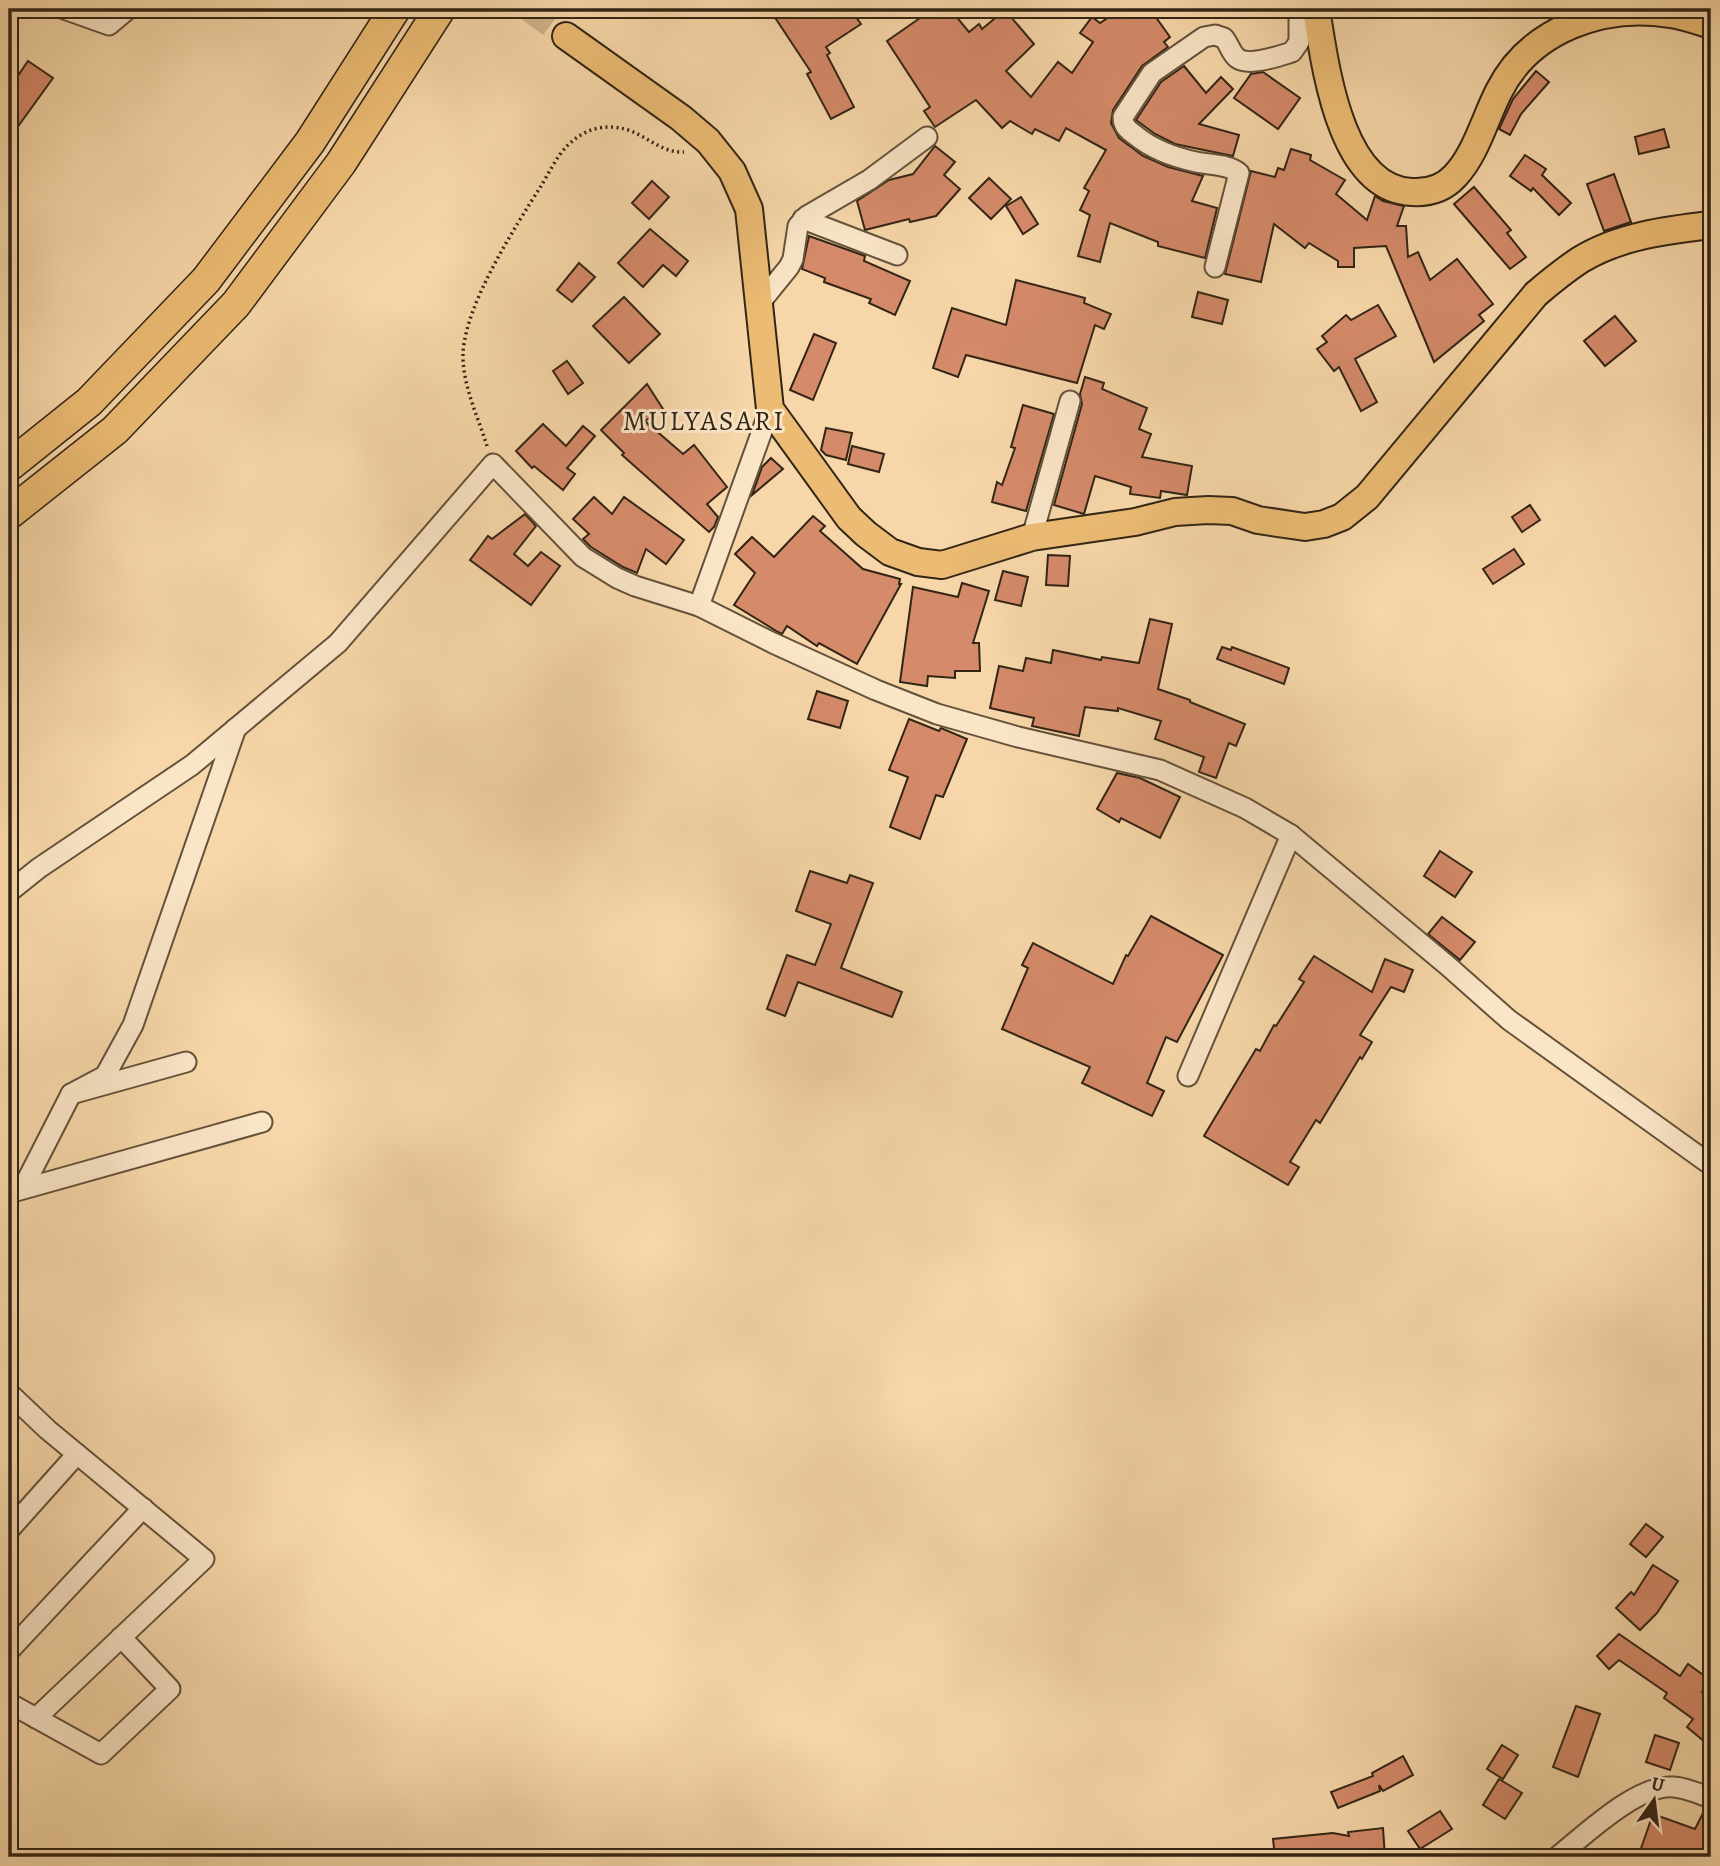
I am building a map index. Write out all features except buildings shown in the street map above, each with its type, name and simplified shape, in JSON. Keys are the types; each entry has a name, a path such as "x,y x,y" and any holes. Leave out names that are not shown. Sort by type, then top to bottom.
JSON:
{"highway":[{"path":"9,466 89,402 206,280 310,142 395,9"},
{"path":"9,514 115,429 236,304 341,163 440,9"}],"main road":[{"path":"1316,9 1334,99 1346,135 1357,156 1373,176 1392,188 1423,193 1440,188 1456,175 1469,155 1507,75 1525,52 1561,29 1589,18 1647,12 1672,14 1711,25"},
{"path":"566,36 671,110 708,141 732,171 749,209 769,409 849,518 890,552 918,562 943,565 1031,537 1135,522 1175,512 1232,511 1258,520 1305,527 1342,517 1367,497 1536,294 1554,279 1581,260 1609,247 1660,230 1711,225"}],"street":[{"path":"64,9 109,25 128,9"},
{"path":"1215,267 1239,173 1232,168 1196,163 1154,150 1127,129 1123,123 1124,117 1152,73 1204,37 1215,35 1224,38 1234,56 1244,61 1292,52 1299,42 1299,9"},
{"path":"760,304 789,267 793,259 797,231 803,219 869,180 927,137"},
{"path":"803,219 897,255"},
{"path":"1031,537 1070,401"},
{"path":"699,606 769,409"},
{"path":"9,892 39,868 192,765 338,643 493,464 583,557 617,578 699,606 784,649 937,714 1018,737 1172,774 1245,808 1291,835 1509,1020 1711,1165"},
{"path":"16,1191 71,1094 104,1076 133,1025 236,727"},
{"path":"1188,1076 1291,835"},
{"path":"71,1094 186,1062"},
{"path":"16,1191 262,1122"},
{"path":"10,1396 204,1559 36,1718"},
{"path":"9,1530 76,1454"},
{"path":"9,1651 143,1508"},
{"path":"9,1703 101,1754 170,1689 121,1637"},
{"path":"1558,1857 1615,1811 1647,1793 1675,1787 1711,1798"}],"path":[{"path":"493,464 465,376 463,354 467,331 506,242 566,147 583,133 599,128 618,127 636,131 670,151 682,153 708,141"}],"tunnel":[{"path":"530,9 566,36"}],"district":[{"name":"MULYASARI","path":"704,420"}]}
